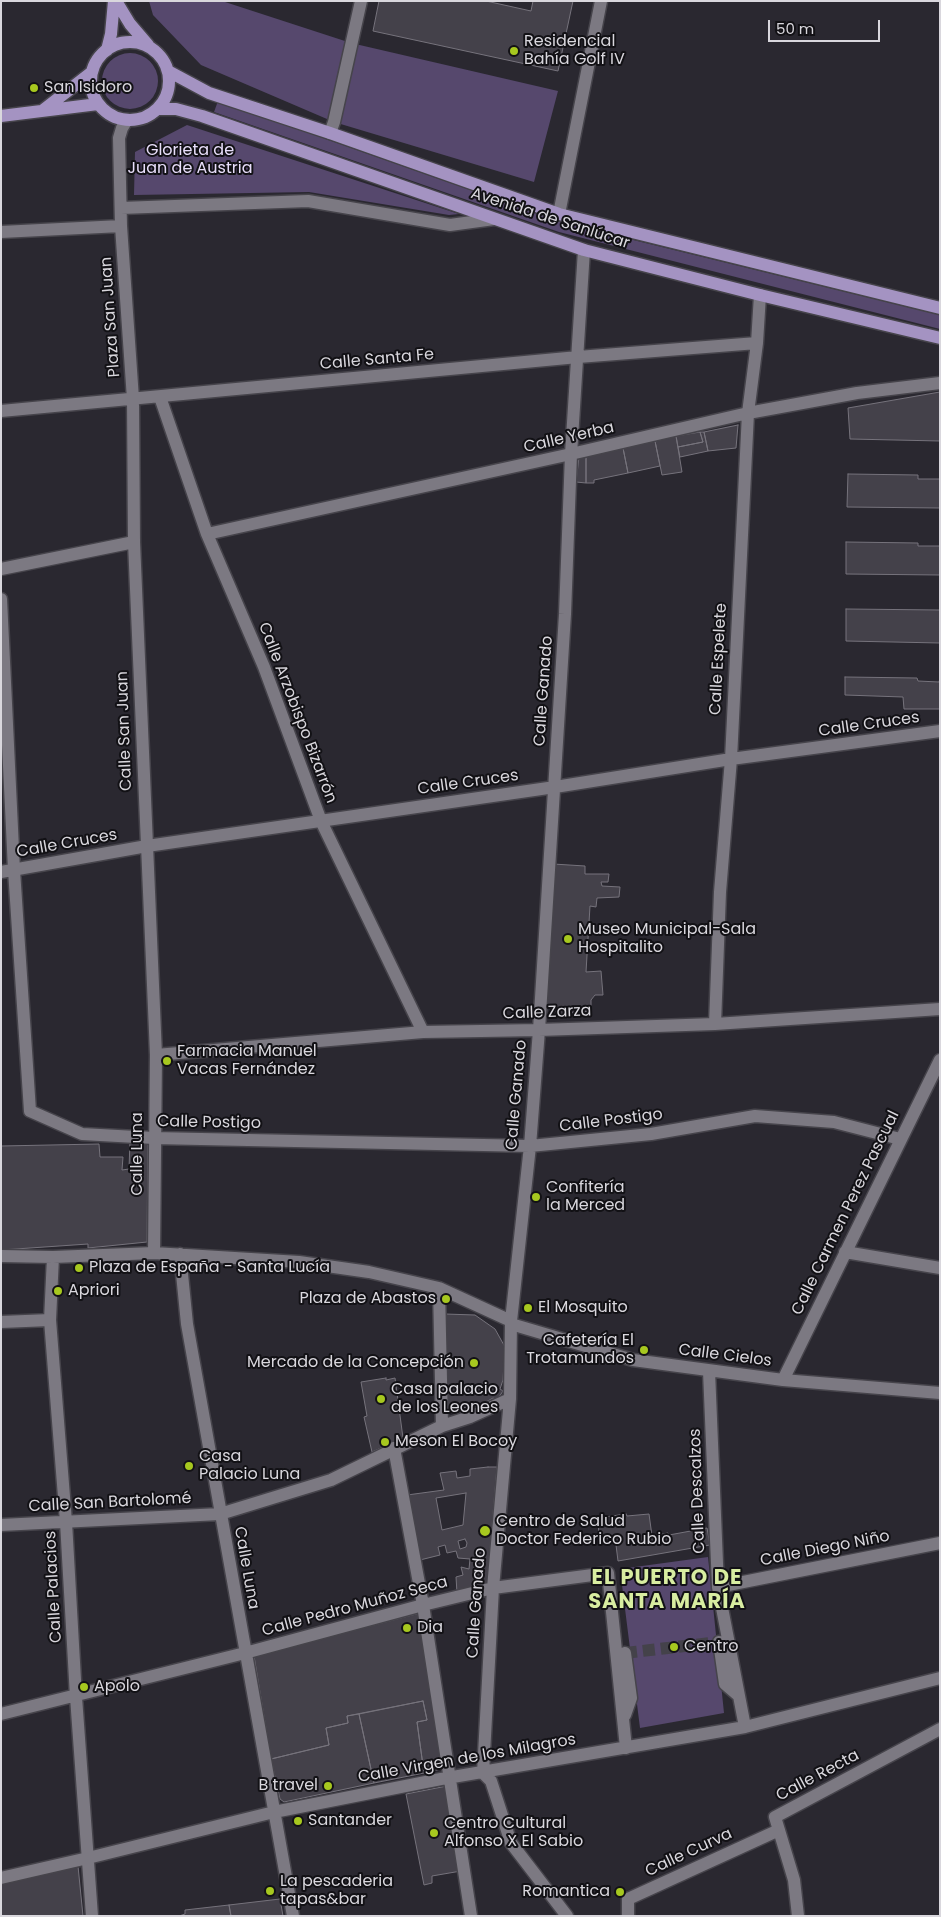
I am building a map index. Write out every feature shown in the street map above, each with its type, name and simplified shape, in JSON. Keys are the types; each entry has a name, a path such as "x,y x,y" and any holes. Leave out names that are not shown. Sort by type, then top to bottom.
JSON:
{"main road":[{"path":"115,1 130,24 163,59 168,71 169,89 158,109 147,117 128,120 110,115 98,104 92,90 92,72 96,62 107,50 117,44 128,42 150,47"},
{"path":"107,50 115,1"},
{"name":"Avenida de Sanlúcar","path":"168,71 210,93 560,214 940,308"},
{"path":"42,111 92,72"},
{"path":"1,116 98,104"},
{"name":"Avenida de Sanlúcar","path":"158,109 176,109 195,113 584,250 940,338"}],"street":[{"path":"330,133 361,1"},
{"path":"560,214 601,1"},
{"name":"Plaza San Juan","path":"128,120 122,128 119,138 121,226 133,403"},
{"path":"121,208 308,201 450,225 494,219"},
{"path":"1,232 121,226"},
{"name":"Calle Ganado","path":"482,1772 493,1588 510,1399 511,1323 540,1030 565,614 571,454 584,250"},
{"name":"Calle Espelete","path":"715,1024 720,892 731,759 748,412 757,343 760,295"},
{"name":"Calle Santa Fe","path":"1,411 133,403 160,397 578,357 757,343"},
{"name":"Calle Yerba","path":"207,534 571,454 748,412 857,393 940,383"},
{"name":"Calle Arzobispo Bizarrón","path":"160,397 207,534 264,666 320,821 423,1032"},
{"name":"Calle San Juan","path":"133,403 134,542 156,1055"},
{"path":"1,569 134,542"},
{"name":"Calle Postigo","path":"1,599 8,871 30,1111 82,1134 154,1138 530,1146 651,1134 755,1116 834,1122 900,1139"},
{"name":"Calle Cruces","path":"8,871 147,846 555,787 731,759 940,731"},
{"name":"Calle Zarza","path":"156,1055 423,1032 715,1024 940,1009"},
{"name":"Calle Luna","path":"154,1252 156,1055"},
{"name":"Calle Carmen Perez Pascual","path":"782,1380 940,1060"},
{"name":"Calle Cielos","path":"1,1256 53,1257 154,1252 299,1262 369,1272 439,1288 511,1323 633,1360 782,1380 940,1393"},
{"path":"845,1252 940,1268"},
{"name":"Calle Luna","path":"180,1254 187,1324 293,1916"},
{"name":"Calle Palacios","path":"53,1257 50,1320 66,1522 76,1697 92,1916"},
{"path":"439,1288 442,1426"},
{"path":"1,1322 50,1320"},
{"name":"Calle Descalzos","path":"709,1371 718,1587 745,1727"},
{"name":"Calle San Bartolomé","path":"1,1525 220,1514 331,1480 442,1426 470,1417 510,1399"},
{"path":"394,1448 423,1604 471,1916"},
{"name":"Calle Diego Niño","path":"718,1587 940,1543"},
{"name":"Calle Pedro Muñoz Seca","path":"1,1714 76,1697 246,1653 423,1604 493,1588 608,1572 626,1748"},
{"path":"719,1642 725,1684 738,1696"},
{"path":"623,1720 631,1698 626,1653"},
{"name":"Calle Virgen de los Milagros","path":"1,1878 274,1812 450,1777 745,1727 940,1678"},
{"name":"Calle Recta","path":"779,1830 775,1817 940,1729"},
{"path":"482,1772 490,1781 511,1843 567,1916"},
{"path":"779,1830 794,1880 798,1916"},
{"name":"Calle Curva","path":"628,1916 628,1899 779,1830"}],"green space":[{"path":"149,1 222,1 351,43 558,91 534,182 334,122 201,65 153,15"},
{"path":"130,53 141,55 150,61 156,70 158,81 156,92 150,101 141,107 130,109 119,107 110,101 104,92 102,81 104,70 110,61 119,55"},
{"path":"218,101 564,223 940,315 940,329 559,232 214,112"},
{"name":"Glorieta de Juan de Austria","path":"187,125 459,214 449,215 309,192 134,195 135,152"},
{"path":"708,1557 724,1713 640,1728 620,1569"}],"building":[{"name":"Residencial Bahía Golf IV","path":"379,1 486,1 531,11 533,1 573,1 558,71 373,31"},
{"path":"940,392 940,441 850,439 848,408"},
{"path":"738,425 736,448 708,451 704,432"},
{"path":"700,432 703,442 678,447 676,436"},
{"path":"700,432 704,432 708,451 680,457 678,447 703,442"},
{"path":"676,436 682,472 662,475 655,441"},
{"path":"655,441 660,466 628,473 623,448"},
{"path":"623,448 628,473 594,480 594,483 586,483 586,456"},
{"path":"586,456 586,483 576,482 579,457"},
{"path":"848,474 918,475 918,479 940,479 940,508 847,507"},
{"path":"846,542 918,543 918,546 940,546 940,575 846,574"},
{"path":"846,609 940,610 940,643 846,641"},
{"path":"845,677 917,678 918,681 939,682 940,678 940,709 904,709 903,697 845,695"},
{"name":"Museo Municipal-Sala Hospitalito","path":"553,864 585,866 585,874 609,874 608,882 601,882 602,886 620,887 619,897 597,898 596,907 590,906 586,972 601,971 603,995 595,995 591,1000 591,1011 559,1014 544,1002"},
{"path":"130,1141 148,1142 147,1242 88,1248 88,1244 1,1250 1,1146 99,1144 100,1157 123,1157 122,1170 129,1169"},
{"name":"Mercado de la Concepción","path":"445,1314 475,1315 495,1329 505,1347 503,1380 500,1389 503,1391 497,1400 493,1398 477,1407 446,1408"},
{"name":"Casa palacio de los Leones","path":"386,1378 386,1380 395,1378 403,1438 372,1452 364,1417 367,1416 361,1382"},
{"path":"497,1467 487,1586 457,1593 456,1577 463,1575 461,1567 469,1569 470,1559 458,1558 456,1551 447,1553 445,1545 438,1547 440,1555 420,1560 407,1495 444,1490 440,1473 456,1471 457,1478 470,1476 470,1469","holes":["466,1493 463,1525 442,1530 436,1498","465,1539 466,1547 460,1549 458,1541"]},
{"path":"626,1514 627,1516 649,1514 652,1536 707,1528 710,1545 618,1561 615,1537 599,1540 598,1518"},
{"path":"420,1613 445,1768 424,1773 417,1722 427,1720 423,1701 347,1716 348,1723 326,1728 329,1745 271,1759 254,1656"},
{"path":"423,1701 427,1720 417,1722 424,1773 374,1783 359,1714"},
{"path":"359,1714 374,1783 284,1802 280,1799 271,1759 329,1745 326,1728 348,1723 347,1716"},
{"name":"Centro Cultural Alfonso X El Sabio","path":"447,1786 461,1871 432,1876 432,1883 424,1885 406,1794"},
{"path":"78,1866 83,1916 1,1916 1,1882"},
{"path":"280,1899 283,1916 231,1916 229,1905"},
{"path":"229,1905 231,1916 179,1916 185,1914 185,1910"}],"tunnel":[{"path":"625,1653 719,1642"}],"place":[{"name":"Residencial Bahía Golf IV","path":"514,51"},
{"name":"San Isidoro","path":"34,88"},
{"name":"Museo Municipal-Sala Hospitalito","path":"568,939"},
{"name":"Farmacia Manuel Vacas Fernández","path":"167,1061"},
{"name":"Confitería la Merced","path":"536,1197"},
{"name":"Plaza de España - Santa Lucía","path":"79,1268"},
{"name":"Apriori","path":"58,1291"},
{"name":"Plaza de Abastos","path":"446,1299"},
{"name":"El Mosquito","path":"528,1308"},
{"name":"Cafetería El Trotamundos","path":"644,1350"},
{"name":"Mercado de la Concepción","path":"474,1363"},
{"name":"Casa palacio de los Leones","path":"381,1399"},
{"name":"Meson El Bocoy","path":"385,1442"},
{"name":"Casa Palacio Luna","path":"189,1466"},
{"name":"Centro de Salud Doctor Federico Rubio","path":"485,1531"},
{"name":"Dia","path":"407,1628"},
{"name":"Centro","path":"674,1647"},
{"name":"Apolo","path":"84,1687"},
{"name":"B travel","path":"328,1786"},
{"name":"Santander","path":"298,1821"},
{"name":"Centro Cultural Alfonso X El Sabio","path":"434,1833"},
{"name":"La pescaderia tapas&bar","path":"270,1891"},
{"name":"Romantica","path":"620,1892"}],"district":[{"name":"EL PUERTO DE SANTA MARÍA","path":"667,1591"}]}
